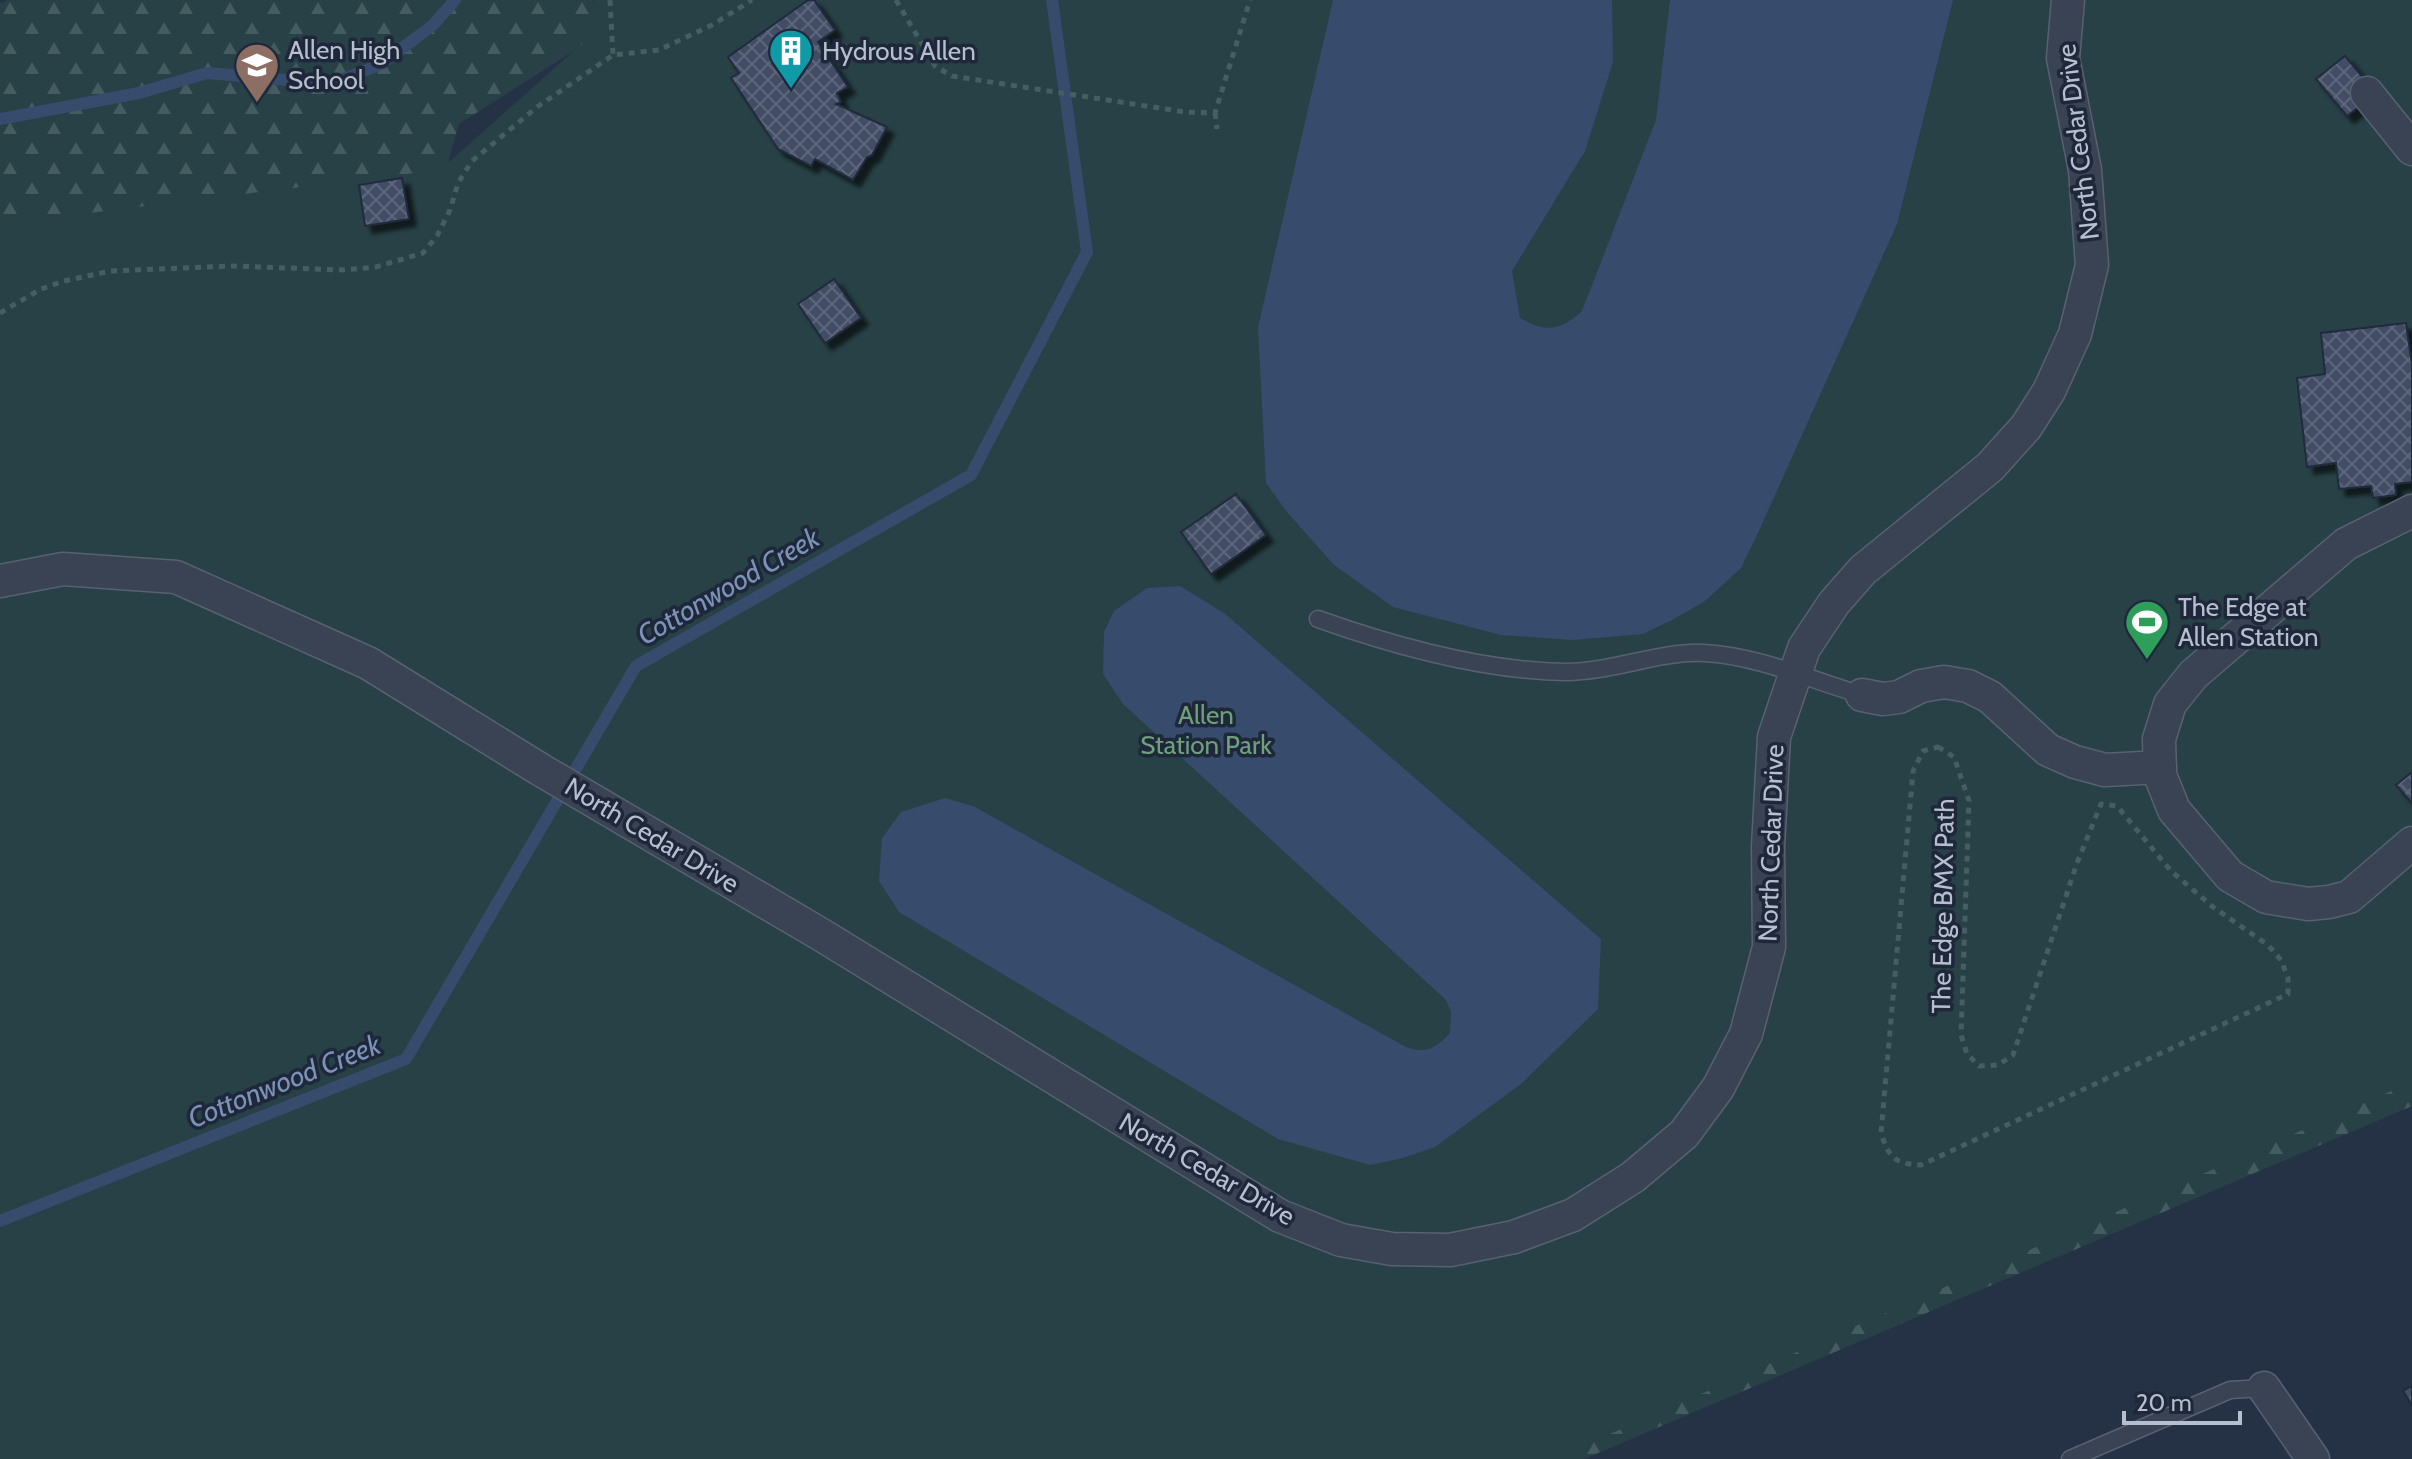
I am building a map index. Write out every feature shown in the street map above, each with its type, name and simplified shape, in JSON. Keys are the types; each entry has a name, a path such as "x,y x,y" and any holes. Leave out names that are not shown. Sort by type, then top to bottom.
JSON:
{"street":[{"name":"North Cedar Drive","path":"0,581 63,569 176,577 368,663 1280,1216 1341,1240 1392,1249 1450,1250 1514,1237 1573,1215 1633,1177 1684,1134 1718,1088 1746,1034 1769,947 1768,847 1774,737 1804,648 1834,603 1863,570 1990,467 2026,427 2049,391 2075,334 2092,265 2085,170 2063,58 2068,0"},
{"path":"2367,93 2412,149"},
{"path":"2412,511 2346,544 2193,675 2170,704 2159,739 2160,775 2174,810 2230,876 2266,897 2308,904 2349,897 2412,843"},
{"path":"1862,695 1883,699 1899,697 1921,686 1944,682 1968,686 1990,697 2048,750 2075,762 2105,770 2160,767"},
{"path":"2264,1388 2313,1459"}],"lane":[{"path":"1318,619 1363,635 1437,654 1504,666 1567,672 1706,653 1797,672 1862,695"},
{"path":"2070,1459 2230,1390 2264,1388"}],"path":[{"path":"610,0 613,55"},
{"path":"0,313 41,289 111,271 233,266 343,270 376,267 423,253 437,236 450,210 458,183 472,161 537,107 613,55 659,50 712,25 752,0"},
{"path":"896,0 935,66 952,76 1185,112 1215,113"},
{"path":"1217,129 1215,113 1250,0"},
{"name":"The Edge BMX Path","path":"1938,747 1954,757 1969,801 1961,1035 1967,1054 1979,1066 1998,1065 2013,1055 2077,863 2101,804 2117,806 2171,871 2213,907 2268,945 2281,960 2288,978 2288,994 1921,1165 1903,1164 1887,1152 1881,1133 1913,771 1923,751 1938,747"}],"green space":[{"name":"Allen High School","path":"8,0 593,0 597,36 459,124 432,219 0,295 0,3"},
{"name":"Allen Station Park","path":"594,0 2412,0 2412,1082 1553,1459 0,1459 0,224 440,170 587,39"},
{"path":"2412,1022 2412,1106 1584,1459 1433,1459"}],"water":[{"path":"1333,0 1612,0 1613,62 1585,151 1512,271 1520,318 1552,328 1567,323 1582,311 1656,120 1670,0 1953,0 1897,224 1741,568 1705,601 1643,634 1573,640 1501,635 1393,607 1334,565 1266,483 1258,327"},
{"path":"1180,586 1224,613 1601,939 1598,1009 1521,1084 1435,1147 1370,1165 1278,1139 899,912 879,881 882,838 901,812 945,798 973,806 1406,1047 1425,1050 1445,1038 1450,1033 1451,1011 1445,999 1123,704 1103,674 1104,632 1114,611 1147,588"}],"building":[{"name":"Hydrous Allen","path":"808,0 814,0 835,30 818,42 848,87 837,93 841,102 836,104 887,127 872,155 867,157 853,180 815,159 811,166 778,149 731,78 739,73 728,57"},
{"path":"2345,56 2376,93 2347,116 2316,79"},
{"path":"402,178 409,219 365,226 359,185"},
{"path":"834,279 861,318 825,343 798,304"},
{"path":"2406,323 2412,365 2412,482 2395,484 2396,495 2373,498 2371,486 2339,489 2336,463 2307,467 2297,378 2325,374 2321,333"},
{"path":"1236,494 1266,535 1211,574 1181,532"},
{"path":"2412,772 2412,803 2396,785"},
{"path":"2412,1386 2412,1405 2403,1391"}],"waterway":[{"path":"0,119 139,93 207,73 331,84 381,64 433,25 455,0"},
{"name":"Cottonwood Creek","path":"0,1221 406,1059 636,666 971,475 1087,252 1052,0"}],"place":[{"name":"Hydrous Allen","path":"791,90"},
{"name":"Allen High School","path":"257,104"},
{"name":"The Edge at Allen Station","path":"2147,661"}]}
